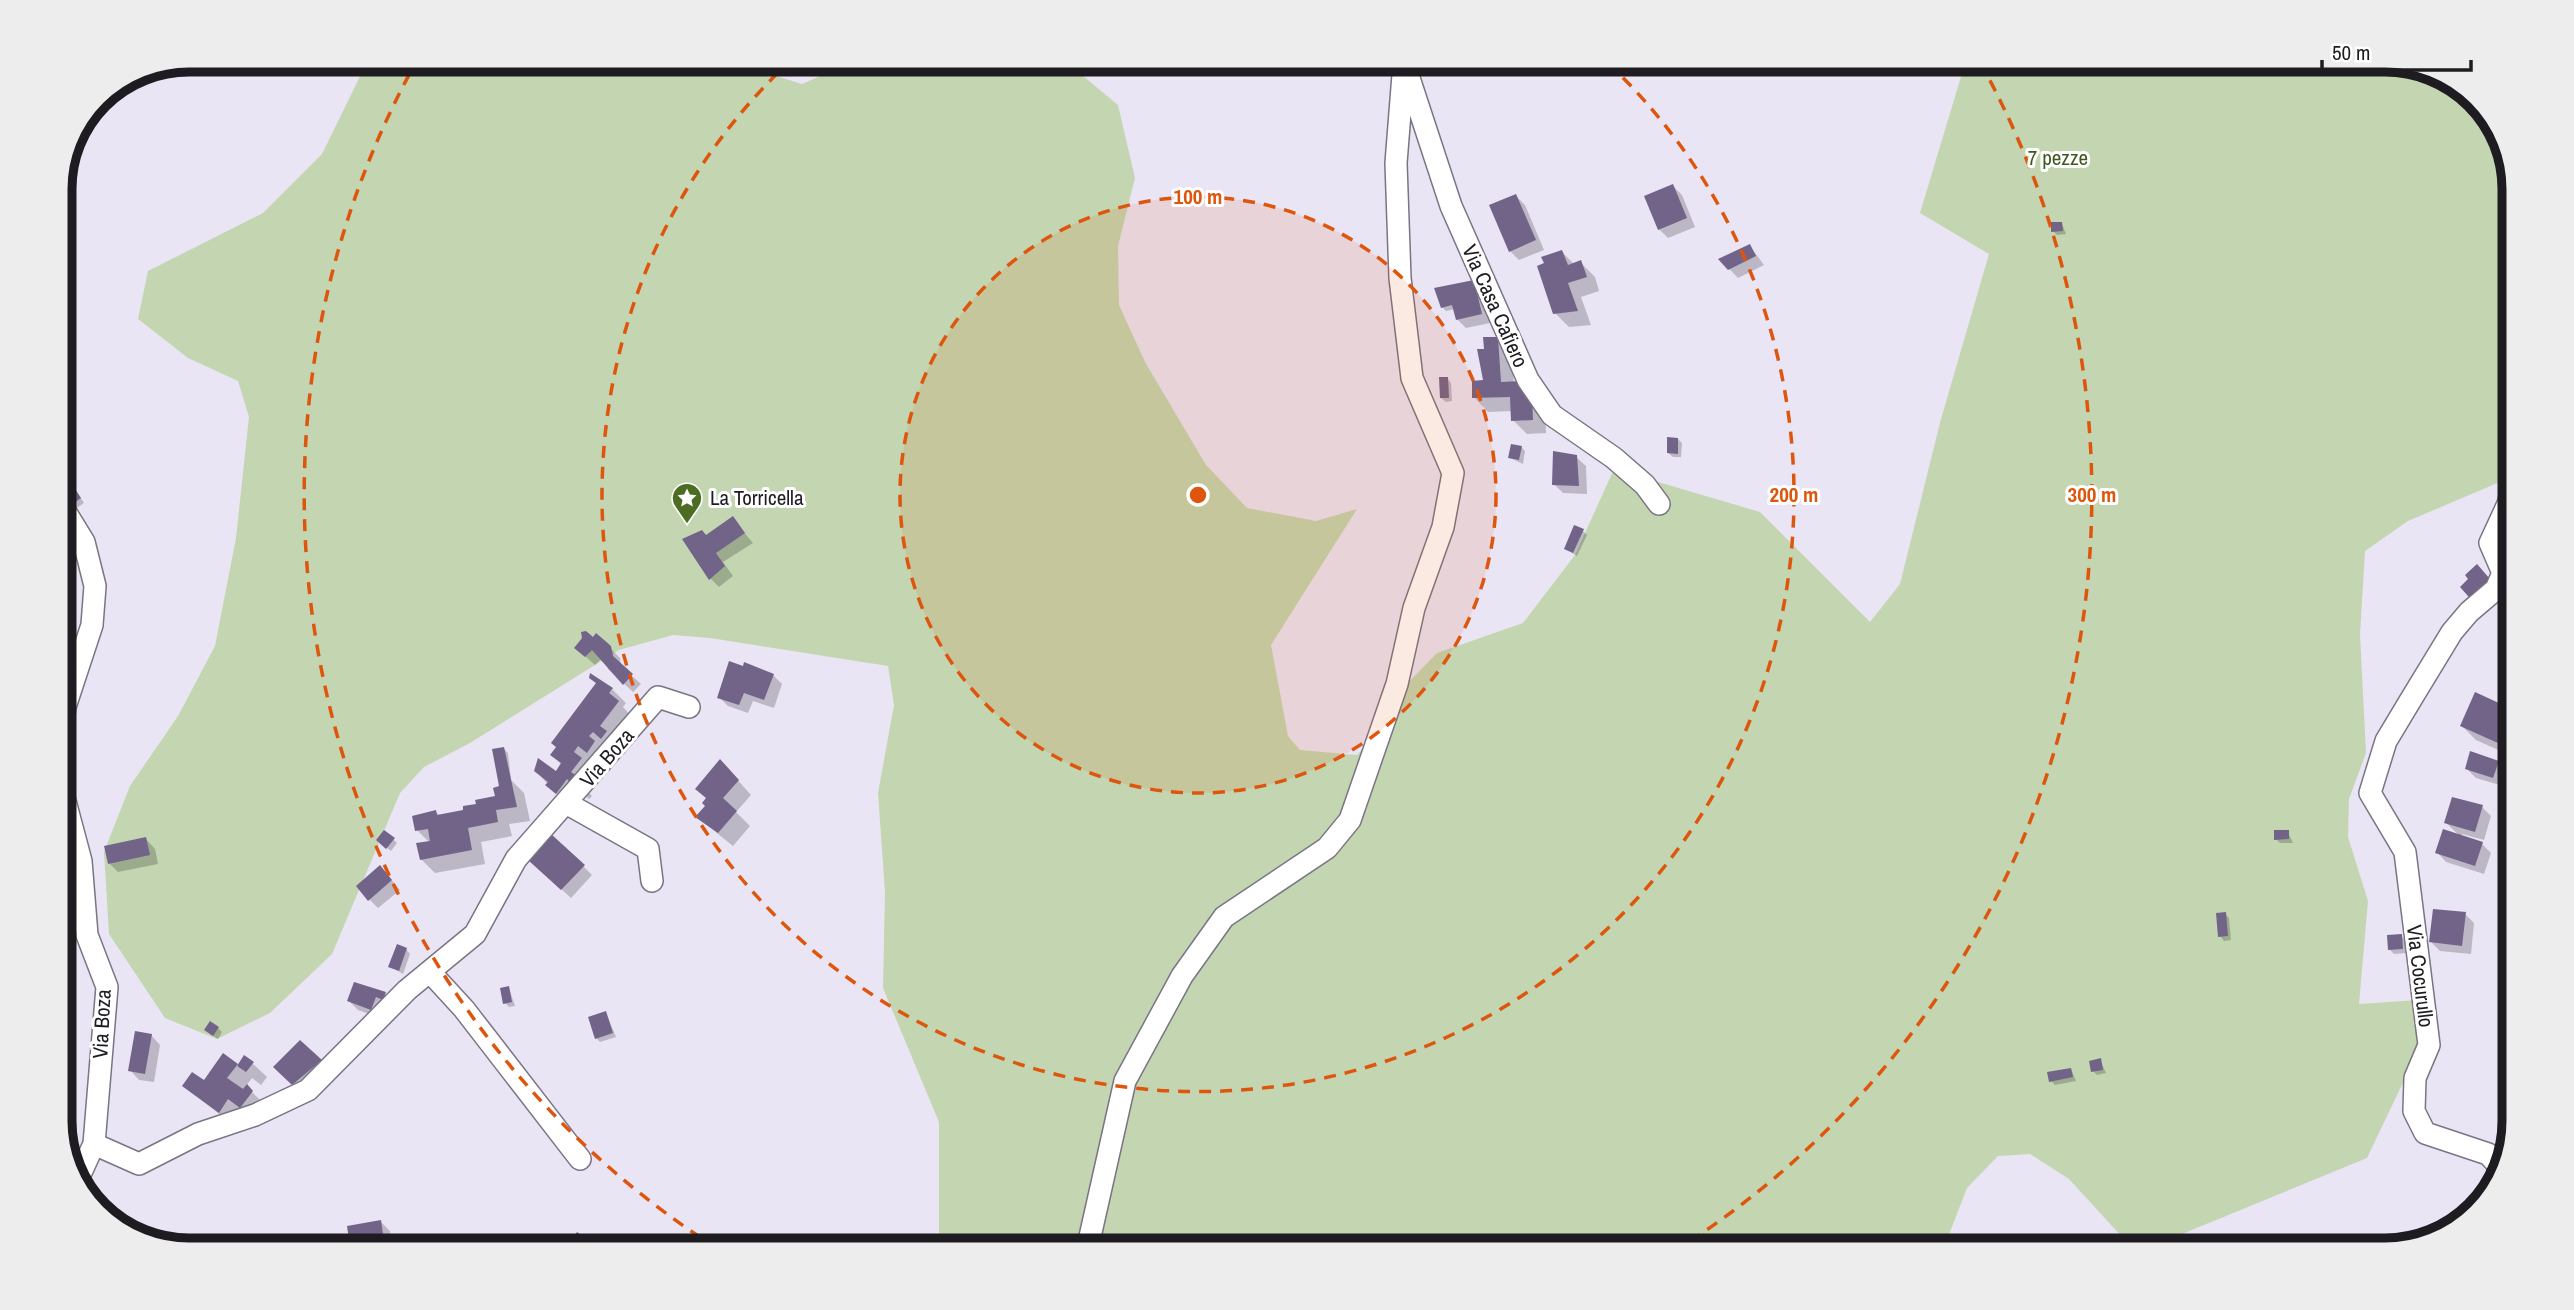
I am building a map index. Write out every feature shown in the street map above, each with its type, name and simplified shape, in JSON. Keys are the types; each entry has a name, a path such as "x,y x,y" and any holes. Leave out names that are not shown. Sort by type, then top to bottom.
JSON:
{"street":[{"path":"1090,1238 1125,1081 1182,976 1224,918 1327,849 1350,820 1397,684 1414,608 1443,527 1453,473 1412,378 1400,278 1396,163 1403,72"},
{"name":"Via Casa Cafiero","path":"1408,72 1451,206 1528,380 1552,415 1614,458 1645,485 1659,504"},
{"name":"Via Cocurullo","path":"2495,1161 2488,1154 2425,1133 2414,1111 2415,1078 2429,1045 2405,852 2370,793 2386,741 2452,632 2469,612 2496,589 2502,573 2490,543 2502,517"},
{"name":"Via Boza","path":"72,522 84,542 95,586 92,625 72,686"},
{"name":"Via Boza","path":"94,1144 139,1164 198,1134 255,1115 308,1090 430,972 475,934 516,859 658,697 689,707"},
{"path":"566,803 648,849 652,881"},
{"name":"Via Boza","path":"72,828 81,862 84,923 107,987 94,1144 82,1169"},
{"path":"430,972 464,1009 580,1159"}],"green space":[{"name":"7 pezze","path":"362,72 763,72 802,84 829,72 1078,72 1118,105 1135,178 1118,246 1119,305 1145,362 1206,465 1247,508 1316,521 1357,509 1271,645 1288,736 1300,750 1357,755 1381,729 1398,693 1437,653 1523,623 1575,555 1614,469 1760,512 1870,622 1900,584 1941,419 1989,254 1920,213 1962,72 2386,72 2416,76 2437,84 2463,101 2483,124 2500,166 2502,481 2408,521 2365,551 2360,634 2366,753 2349,799 2348,837 2368,901 2359,1004 2418,1000 2421,1045 2367,1158 2172,1238 2123,1238 2069,1179 2030,1154 1998,1156 1967,1188 1948,1238 939,1238 939,1122 883,988 885,892 878,793 894,705 888,666 710,638 673,635 619,650 470,743 424,767 400,793 332,954 270,1013 217,1039 165,1018 109,934 104,852 130,786 178,716 215,646 236,538 249,417 238,381 188,358 138,319 148,271 263,213 322,154"}],"building":[{"path":"1673,184 1687,218 1658,230 1644,196"},
{"path":"1516,194 1536,240 1509,252 1489,205"},
{"path":"2051,222 2062,222 2063,231 2051,232"},
{"path":"1750,244 1756,256 1728,270 1718,259"},
{"path":"1562,250 1568,265 1581,260 1587,277 1568,283 1578,311 1553,314 1537,266 1544,263 1541,257"},
{"path":"1474,280 1482,314 1456,320 1452,305 1441,308 1434,288"},
{"path":"1483,337 1498,337 1501,382 1522,381 1523,393 1532,395 1533,420 1511,421 1510,397 1472,398 1472,381 1483,380 1477,349 1484,349"},
{"path":"1439,377 1448,377 1449,398 1440,398"},
{"path":"1667,437 1678,438 1678,454 1667,453"},
{"path":"1511,444 1522,446 1519,460 1508,458"},
{"path":"1553,451 1577,455 1579,486 1552,485"},
{"path":"72,487 81,498 72,504"},
{"path":"733,516 745,533 716,553 725,566 709,580 682,539 702,530 706,535"},
{"path":"1574,525 1584,529 1573,553 1564,549"},
{"path":"2477,564 2496,586 2475,604 2460,587 2468,579 2465,575"},
{"path":"586,631 593,637 596,633 611,646 613,656 633,674 623,685 592,650 585,657 574,648 582,638 581,632"},
{"path":"729,661 743,666 744,662 774,674 764,700 744,693 739,705 717,698"},
{"path":"590,673 613,688 609,693 619,701 600,726 607,731 601,739 593,732 589,736 595,741 587,753 578,746 574,752 582,758 571,772 577,776 573,786 567,779 556,794 545,785 548,782 534,771 538,758 556,771 561,763 550,755 556,747 551,743 596,683 589,678"},
{"path":"2475,692 2502,704 2502,745 2460,726"},
{"path":"504,747 517,807 496,810 498,822 468,828 472,850 420,860 416,843 430,841 428,829 415,831 412,816 436,810 437,815 463,810 463,806 476,804 475,800 495,796 493,788 499,786 492,749"},
{"path":"2470,751 2499,761 2493,778 2465,769"},
{"path":"720,759 739,780 723,798 737,811 718,833 695,817 705,806 702,803 706,798 695,789"},
{"path":"2452,797 2483,805 2475,832 2444,823"},
{"path":"2443,829 2483,842 2475,866 2435,853"},
{"path":"384,830 395,838 386,849 376,840"},
{"path":"2274,830 2289,830 2289,839 2274,840"},
{"path":"551,834 585,865 561,890 528,860"},
{"path":"146,837 150,855 108,864 104,846"},
{"path":"380,865 392,880 368,901 356,886"},
{"path":"2433,909 2466,912 2462,946 2429,942"},
{"path":"2226,912 2228,936 2218,937 2216,913"},
{"path":"2402,934 2403,949 2388,950 2387,935"},
{"path":"397,944 407,948 399,971 388,967"},
{"path":"354,982 386,992 383,1000 376,997 371,1010 347,1001"},
{"path":"509,986 512,1002 503,1004 500,988"},
{"path":"606,1011 613,1033 595,1039 588,1017"},
{"path":"210,1021 219,1027 213,1036 204,1030"},
{"path":"135,1031 152,1034 145,1074 128,1071"},
{"path":"300,1040 322,1060 292,1085 273,1067"},
{"path":"223,1053 238,1064 227,1078 243,1089 247,1084 253,1091 240,1108 228,1099 219,1113 182,1086 192,1072 204,1080"},
{"path":"244,1055 254,1062 246,1072 237,1066"},
{"path":"2101,1058 2103,1070 2091,1072 2089,1061"},
{"path":"2071,1068 2073,1077 2049,1082 2047,1072"},
{"path":"381,1220 383,1234 349,1238 347,1226"},
{"path":"577,1232 586,1238 573,1238"}],"place":[{"name":"La Torricella","path":"687,525"}]}
